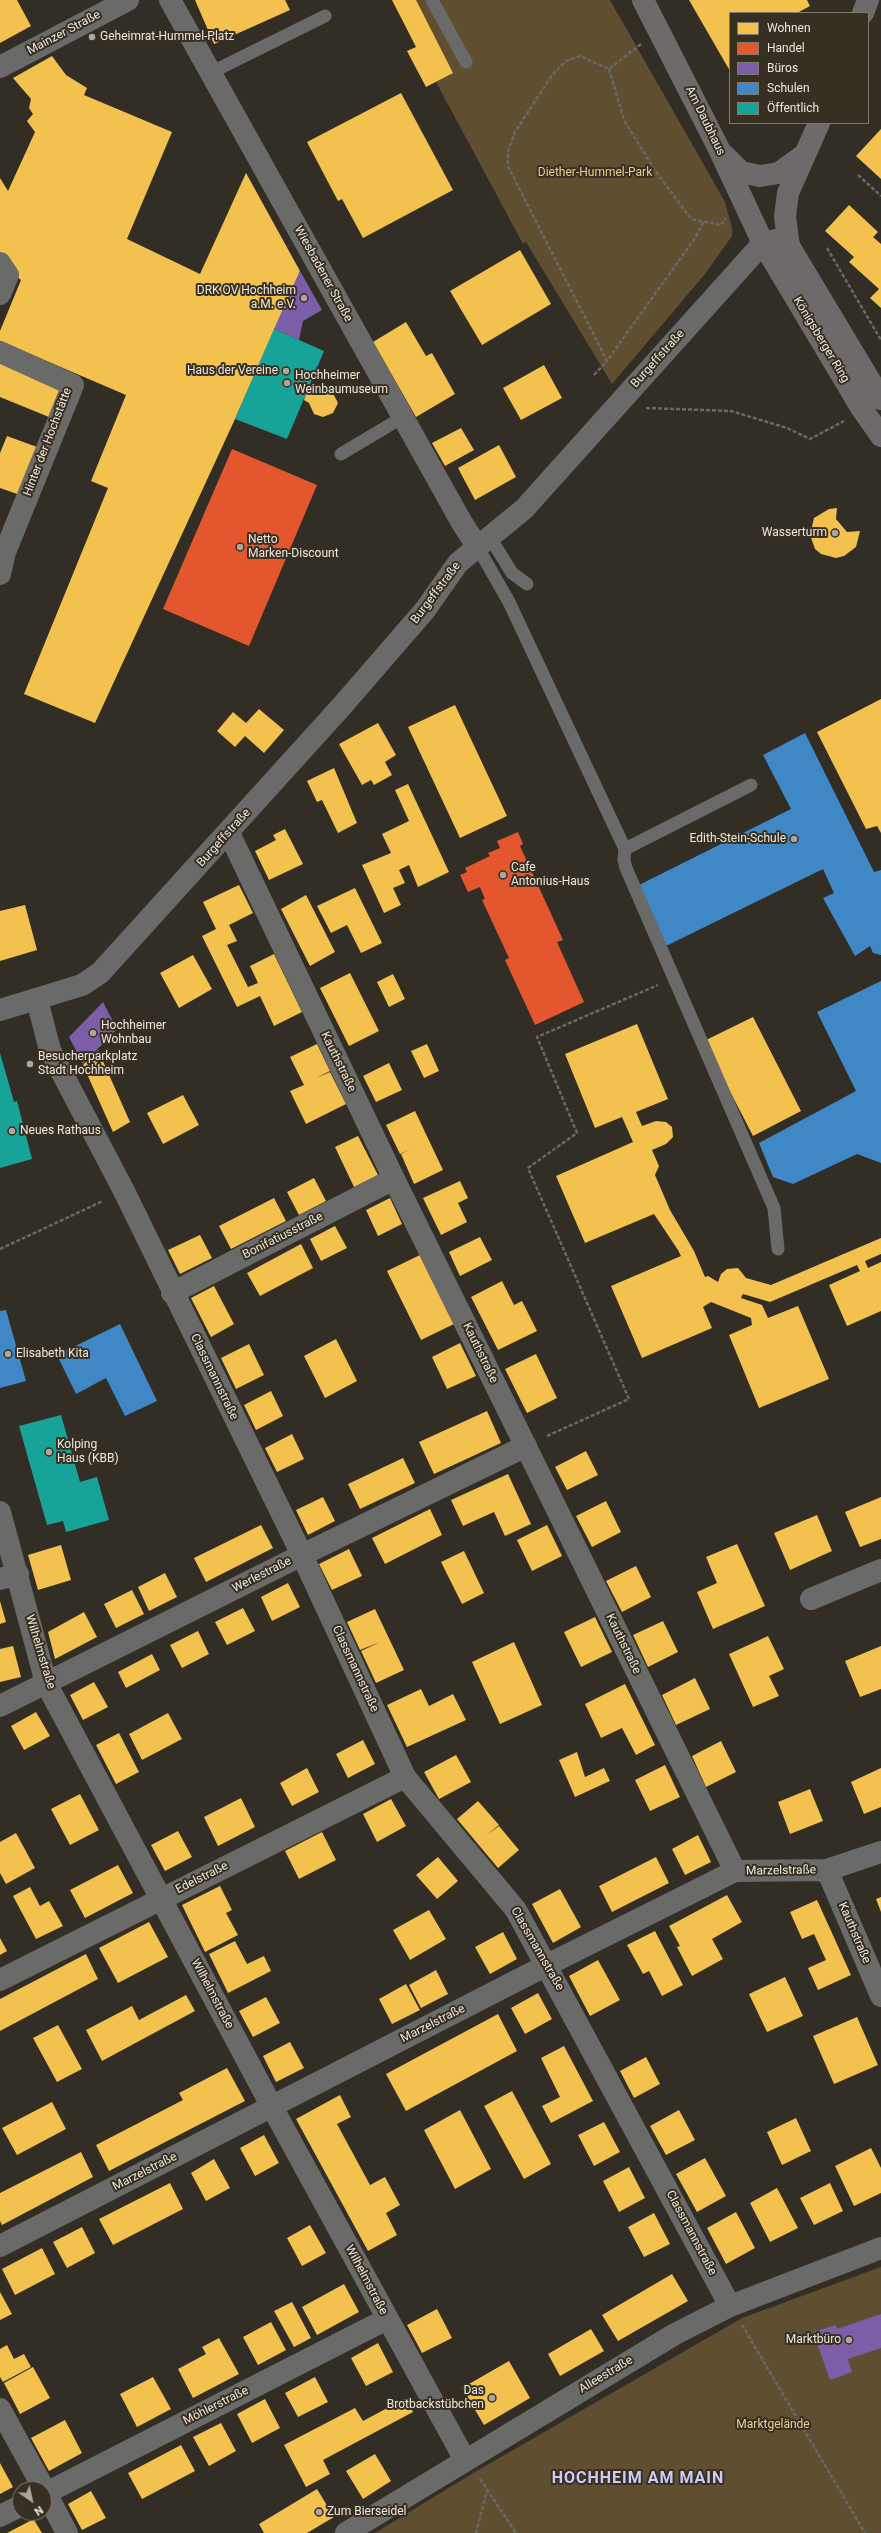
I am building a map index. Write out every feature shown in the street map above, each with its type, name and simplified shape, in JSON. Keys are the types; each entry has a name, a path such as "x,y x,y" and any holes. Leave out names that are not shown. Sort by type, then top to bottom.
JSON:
{"main road":[{"name":"Am Daubhaus","path":"643,0 719,149 763,243"},
{"path":"863,12 868,0"},
{"path":"789,246 784,218 788,193 819,124"},
{"path":"719,149 741,172 760,176 779,173 804,155"},
{"name":"Königsberger Ring","path":"763,243 862,409 881,436"},
{"name":"Königsberger Ring","path":"789,246 881,399"}],"street":[{"name":"Mainzer Straße","path":"0,68 128,0"},
{"name":"Wiesbadener Straße","path":"170,0 462,523 483,541"},
{"path":"763,243 776,240 789,246"},
{"name":"Burgeffstraße","path":"0,1010 37,1000 82,985 100,973 229,833 425,610 458,563 524,509 763,243"},
{"path":"0,262 8,275 0,294"},
{"name":"Hinter der Hochstätte","path":"0,352 73,385 5,552 0,574"},
{"name":"Kauthstraße","path":"229,833 394,1179 735,1871"},
{"name":"Classmannstraße","path":"37,1000 50,1050 124,1191 172,1293 302,1555 405,1777 516,1910 730,2306"},
{"name":"Bonifatiusstraße","path":"172,1293 394,1179"},
{"name":"Werlestraße","path":"0,1706 302,1555 526,1446"},
{"name":"Wilhelmstraße","path":"0,1512 9,1576 46,1683 272,2107 387,2319 466,2460"},
{"path":"811,1599 881,1570"},
{"name":"Edelstraße","path":"0,1980 405,1777"},
{"name":"Marzelstraße","path":"0,2246 547,1965 735,1871 827,1870 881,1852"},
{"name":"Kauthstraße","path":"827,1870 881,1996"},
{"name":"Alleestraße","path":"346,2533 676,2334 730,2306 881,2248"},
{"name":"Möhlerstraße","path":"52,2487 387,2319"},
{"path":"0,2409 39,2481"},
{"path":"52,2505 68,2533"},
{"path":"0,2516 12,2510"}],"lane":[{"path":"432,0 466,62"},
{"path":"210,73 325,16"},
{"path":"341,454 403,417"},
{"path":"483,541 512,573 527,584"},
{"path":"483,541 509,602 625,849 624,860 626,868 774,1208 778,1249"},
{"path":"625,849 751,785"}],"path":[{"path":"609,69 641,44"},
{"path":"607,362 508,166 508,151 515,132 552,75 566,62 580,56 609,69 624,120 654,169 691,219 721,225"},
{"path":"858,175 881,196"},
{"path":"594,375 607,362 695,238 704,221"},
{"path":"827,248 881,340"},
{"path":"613,409 731,411 787,428 810,439 829,430"},
{"path":"526,1446 629,1399 528,1168 577,1133 537,1037 673,978"},
{"path":"0,1249 124,1191"},
{"path":"730,2306 865,2533"},
{"path":"466,2460 516,2533"},
{"path":"476,2533 487,2490"}],"green space":[{"name":"Diether-Hummel-Park","path":"392,0 610,0 725,202 732,228 732,236 705,274 612,384 526,242 523,244"},
{"name":"Marktgelände","path":"881,2267 881,2533 375,2533 475,2472 742,2318"}],"building: Wohnen":[{"path":"0,0 17,0 31,26 0,43"},
{"path":"195,0 285,0 290,10 214,44"},
{"path":"392,0 416,0 453,73 426,87 407,51 416,47"},
{"path":"689,0 807,0 810,6 799,12 729,12 729,69"},
{"path":"52,56 66,75 87,88 84,95 172,132 127,239 200,274 246,173 300,271 235,419 95,723 24,694 108,488 91,481 126,395 0,341 0,331 21,280 15,275 0,252 0,178 8,191 35,132 27,121 33,114 29,108 31,99 13,78"},
{"path":"401,93 453,190 363,238 342,199 338,201 307,142"},
{"path":"881,129 881,179 856,156"},
{"path":"849,205 878,232 873,237 881,244 881,308 870,298 879,289 849,262 854,257 825,231"},
{"path":"520,250 551,304 482,345 450,291"},
{"path":"406,322 426,356 432,353 455,394 416,417 373,342"},
{"path":"0,361 61,386 49,417 0,397"},
{"path":"544,365 562,398 521,420 503,388"},
{"path":"323,389 333,393 338,403 333,413 323,417 314,414 309,403 304,400 307,391 314,394"},
{"path":"461,428 474,450 445,466 432,443"},
{"path":"7,436 37,447 20,495 0,488 0,453"},
{"path":"499,445 516,477 475,500 458,468"},
{"name":"Wasserturm","path":"837,508 836,519 847,532 860,531 856,547 844,556 836,558 821,554 815,549 810,535 814,518 829,509"},
{"path":"881,699 881,833 877,826 866,829 817,732"},
{"path":"455,705 507,816 460,838 408,727"},
{"path":"259,709 284,730 264,753 245,736 235,747 217,731 233,712 246,723"},
{"path":"378,723 396,755 385,762 392,775 374,785 371,780 362,785 339,744"},
{"path":"334,768 357,823 338,833 322,800 317,802 307,781"},
{"path":"408,784 449,872 418,887 409,865 399,870 405,883 393,888 401,905 384,913 362,865 391,853 382,834 409,821 395,790"},
{"path":"285,829 303,864 269,880 255,851 276,840 273,835"},
{"path":"239,885 253,913 229,925 237,941 227,945 248,987 258,983 250,966 274,954 302,1012 274,1026 260,996 237,1007 202,936 216,929 203,902"},
{"path":"355,888 382,943 361,953 347,925 331,933 317,906"},
{"path":"306,895 335,952 310,966 281,909"},
{"path":"25,905 37,950 0,961 0,911"},
{"path":"193,955 212,989 179,1008 160,973"},
{"path":"350,973 379,1031 349,1046 320,988"},
{"path":"393,974 405,999 389,1007 377,982"},
{"path":"753,1017 801,1111 753,1136 704,1041"},
{"path":"637,1024 668,1099 636,1112 642,1126 656,1121 666,1122 672,1127 673,1137 666,1144 652,1150 659,1166 655,1175 670,1210 694,1251 705,1277 708,1276 718,1282 721,1274 727,1269 738,1268 746,1278 771,1285 881,1238 881,1254 865,1261 868,1268 881,1262 881,1311 847,1326 829,1285 860,1271 857,1265 770,1302 743,1294 741,1298 762,1305 768,1318 798,1306 829,1379 759,1408 729,1335 752,1325 751,1318 711,1302 703,1307 712,1328 642,1358 611,1286 681,1256 654,1214 585,1243 556,1176 633,1142 622,1117 595,1128 565,1054"},
{"path":"317,1044 330,1071 316,1078 330,1072 346,1104 306,1124 290,1091 304,1085 290,1057"},
{"path":"427,1044 439,1071 424,1078 411,1051"},
{"path":"98,1050 130,1122 113,1132 83,1065"},
{"path":"389,1063 402,1090 376,1102 363,1076"},
{"path":"183,1095 199,1125 163,1144 147,1113"},
{"path":"415,1111 443,1170 414,1184 401,1154 410,1149 400,1154 386,1125"},
{"path":"358,1136 378,1175 354,1187 335,1147"},
{"path":"314,1178 326,1201 299,1215 287,1192"},
{"path":"460,1181 468,1198 458,1203 467,1222 441,1235 423,1198"},
{"path":"274,1198 286,1221 231,1249 219,1226"},
{"path":"390,1198 402,1224 378,1236 366,1210"},
{"path":"335,1226 347,1248 321,1261 310,1239"},
{"path":"200,1235 212,1258 180,1274 168,1250"},
{"path":"480,1237 492,1260 460,1276 449,1252"},
{"path":"301,1244 313,1268 260,1296 247,1273"},
{"path":"420,1255 454,1324 421,1340 387,1271"},
{"path":"502,1281 514,1305 522,1301 537,1331 498,1350 471,1297"},
{"path":"214,1286 234,1324 211,1337 191,1298"},
{"path":"336,1339 357,1381 325,1398 304,1356"},
{"path":"460,1343 476,1376 447,1389 432,1357"},
{"path":"249,1344 264,1375 236,1389 221,1358"},
{"path":"536,1354 557,1398 527,1413 505,1369"},
{"path":"271,1391 283,1416 256,1430 244,1405"},
{"path":"487,1411 501,1443 434,1474 419,1442"},
{"path":"292,1434 304,1459 277,1472 265,1448"},
{"path":"586,1451 598,1475 567,1490 555,1467"},
{"path":"403,1458 415,1483 360,1509 348,1484"},
{"path":"508,1474 531,1524 505,1536 494,1512 463,1526 451,1500"},
{"path":"323,1497 335,1521 308,1535 296,1510"},
{"path":"881,1497 881,1539 860,1547 845,1512"},
{"path":"606,1501 621,1532 592,1547 576,1516"},
{"path":"430,1509 442,1535 385,1564 372,1538"},
{"path":"817,1515 832,1551 790,1570 774,1533"},
{"path":"261,1525 273,1548 206,1582 194,1558"},
{"path":"547,1525 562,1556 532,1571 517,1540"},
{"path":"737,1544 765,1606 713,1629 697,1592 717,1583 706,1557"},
{"path":"61,1545 71,1580 38,1590 28,1555"},
{"path":"349,1549 362,1576 332,1590 319,1564"},
{"path":"464,1551 484,1593 462,1604 441,1562"},
{"path":"636,1566 651,1597 622,1612 606,1581"},
{"path":"165,1573 177,1597 149,1611 138,1587"},
{"path":"288,1583 300,1607 272,1621 261,1597"},
{"path":"132,1590 144,1614 116,1628 104,1604"},
{"path":"0,1601 6,1622 0,1624"},
{"path":"243,1608 255,1631 227,1645 215,1622"},
{"path":"375,1609 404,1670 376,1683 361,1651 380,1642 360,1650 347,1622"},
{"path":"84,1612 97,1637 55,1659 48,1632"},
{"path":"595,1617 612,1652 581,1667 564,1632"},
{"path":"663,1621 678,1652 648,1667 633,1635"},
{"path":"198,1631 209,1654 182,1668 170,1645"},
{"path":"768,1636 784,1669 769,1676 779,1696 753,1707 729,1654"},
{"path":"514,1642 542,1705 500,1724 472,1662"},
{"path":"13,1646 21,1677 0,1682 0,1649"},
{"path":"881,1646 881,1689 860,1697 845,1661"},
{"path":"152,1654 160,1670 126,1688 118,1672"},
{"path":"695,1678 710,1709 676,1725 662,1695"},
{"path":"94,1682 108,1707 83,1720 70,1695"},
{"path":"625,1684 655,1745 636,1755 622,1728 601,1738 585,1704"},
{"path":"421,1689 429,1706 453,1694 466,1720 407,1747 387,1705"},
{"path":"36,1712 50,1736 24,1750 11,1726"},
{"path":"168,1713 182,1739 142,1760 129,1734"},
{"path":"119,1733 139,1772 116,1784 96,1745"},
{"path":"363,1740 375,1764 348,1778 336,1754"},
{"path":"721,1741 736,1772 706,1787 692,1756"},
{"path":"577,1752 585,1777 604,1768 610,1781 575,1797 559,1760"},
{"path":"456,1755 471,1782 439,1799 424,1772"},
{"path":"665,1765 680,1797 650,1811 635,1780"},
{"path":"307,1768 319,1792 292,1806 280,1783"},
{"path":"881,1768 881,1807 864,1814 851,1782"},
{"path":"810,1789 823,1821 790,1834 778,1802"},
{"path":"80,1794 99,1830 70,1845 51,1809"},
{"path":"241,1798 255,1827 218,1846 204,1817"},
{"path":"391,1799 406,1826 377,1842 363,1814"},
{"path":"478,1801 499,1825 487,1835 499,1826 519,1850 498,1868 457,1819"},
{"path":"178,1831 192,1857 165,1871 151,1845"},
{"path":"322,1832 336,1860 299,1879 285,1851"},
{"path":"16,1833 35,1868 6,1884 0,1873 0,1842"},
{"path":"698,1835 711,1862 685,1875 672,1849"},
{"path":"438,1857 458,1881 437,1899 416,1875"},
{"path":"656,1857 669,1883 612,1912 599,1886"},
{"path":"118,1865 133,1893 85,1918 70,1890"},
{"path":"220,1886 232,1910 226,1913 238,1935 205,1952 182,1905"},
{"path":"30,1887 40,1906 49,1901 63,1926 36,1939 13,1896"},
{"path":"560,1889 581,1927 553,1943 532,1904"},
{"path":"727,1895 742,1922 712,1939 723,1959 692,1976 677,1947 680,1946 669,1926"},
{"path":"881,1897 881,1912 876,1899"},
{"path":"817,1900 851,1975 818,1990 808,1968 826,1960 814,1934 802,1939 790,1912"},
{"path":"429,1910 446,1939 410,1960 393,1930"},
{"path":"149,1922 168,1957 118,1983 99,1948"},
{"path":"655,1931 683,1985 662,1996 649,1971 643,1974 627,1945"},
{"path":"503,1932 517,1959 490,1974 475,1947"},
{"path":"0,1938 7,1951 0,1955"},
{"path":"235,1941 247,1964 264,1956 271,1971 228,1993 209,1954"},
{"path":"86,1954 98,1979 0,2031 0,1999"},
{"path":"598,1960 620,2000 590,2016 569,1976"},
{"path":"436,1970 448,1994 421,2008 409,1985"},
{"path":"785,1977 803,2016 767,2032 749,1994"},
{"path":"406,1984 420,2010 392,2024 379,1999"},
{"path":"538,1993 552,2019 525,2034 511,2008"},
{"path":"186,1995 195,2011 102,2061 86,2030 132,2006 139,2020"},
{"path":"266,1997 280,2023 253,2037 239,2011"},
{"path":"498,2014 517,2051 406,2111 386,2074"},
{"path":"857,2017 878,2065 834,2084 813,2036"},
{"path":"58,2025 82,2069 57,2082 33,2038"},
{"path":"290,2042 304,2068 276,2082 263,2056"},
{"path":"564,2046 593,2101 551,2123 542,2106 560,2097 541,2058"},
{"path":"646,2057 660,2084 634,2098 620,2071"},
{"path":"227,2068 245,2101 109,2171 96,2145 183,2100 179,2093"},
{"path":"512,2091 551,2164 524,2179 484,2106"},
{"path":"340,2095 351,2117 337,2124 370,2185 385,2177 400,2205 386,2213 397,2235 368,2251 296,2119"},
{"path":"52,2102 66,2129 17,2155 2,2128"},
{"path":"460,2110 491,2169 455,2189 424,2130"},
{"path":"679,2110 695,2140 666,2155 650,2126"},
{"path":"796,2118 811,2151 782,2165 767,2132"},
{"path":"604,2122 620,2152 594,2166 578,2135"},
{"path":"264,2135 279,2163 255,2176 240,2148"},
{"path":"871,2148 881,2168 881,2193 854,2206 835,2166"},
{"path":"81,2152 93,2177 2,2225 0,2221 0,2193"},
{"path":"705,2158 726,2196 697,2212 676,2174"},
{"path":"214,2159 230,2188 206,2201 191,2173"},
{"path":"629,2167 645,2198 619,2212 603,2181"},
{"path":"170,2183 183,2209 113,2245 99,2219"},
{"path":"830,2183 843,2211 814,2225 800,2198"},
{"path":"777,2188 798,2228 770,2242 750,2203"},
{"path":"736,2212 755,2248 726,2264 707,2228"},
{"path":"654,2213 670,2244 644,2257 628,2227"},
{"path":"310,2225 326,2253 302,2266 287,2238"},
{"path":"82,2227 95,2253 67,2268 53,2242"},
{"path":"42,2248 55,2274 15,2295 2,2269"},
{"path":"672,2274 688,2301 618,2341 602,2315"},
{"path":"344,2284 359,2312 317,2335 302,2307"},
{"path":"0,2292 12,2314 0,2320"},
{"path":"292,2302 311,2338 294,2347 274,2311"},
{"path":"437,2309 452,2338 422,2353 407,2325"},
{"path":"271,2322 286,2350 258,2365 243,2337"},
{"path":"591,2329 604,2351 560,2376 548,2354"},
{"path":"219,2338 239,2374 193,2398 178,2369 206,2354 202,2347"},
{"path":"378,2343 393,2372 366,2386 351,2358"},
{"path":"7,2345 14,2359 24,2354 31,2367 3,2382 0,2377 0,2349"},
{"path":"509,2361 530,2398 484,2425 462,2388"},
{"path":"33,2367 50,2398 20,2414 4,2383"},
{"path":"153,2377 171,2409 137,2427 120,2394"},
{"path":"315,2377 328,2402 298,2417 285,2393"},
{"path":"406,2398 413,2412 323,2460 330,2474 306,2487 284,2445 355,2408 363,2421"},
{"path":"265,2399 280,2428 252,2443 237,2414"},
{"path":"65,2420 82,2453 49,2471 31,2438"},
{"path":"221,2423 236,2451 209,2466 193,2437"},
{"path":"181,2445 195,2471 142,2499 128,2473"},
{"path":"375,2454 391,2481 363,2499 346,2471"},
{"path":"0,2463 12,2488 0,2494"},
{"path":"317,2489 334,2517 307,2533 264,2533 259,2524"},
{"path":"91,2491 106,2518 82,2530 68,2504"},
{"path":"30,2521 35,2521 42,2533 7,2533"}],"building: Handel":[{"name":"Netto Marken-Discount","path":"232,449 317,485 249,646 163,609"},
{"path":"518,832 523,844 520,846 563,940 557,942 584,1002 535,1025 505,960 509,958 482,900 485,899 480,887 468,892 460,875 467,872 465,868 490,856 488,853 500,848 497,841"}],"building: Büros":[{"path":"300,271 322,310 303,321 299,340 274,329"},
{"name":"Hochheimer Wohnbau","path":"103,1002 117,1029 83,1064 69,1037"},
{"name":"Marktbüro","path":"881,2314 881,2348 848,2359 852,2372 830,2380 813,2332 836,2325 837,2329"}],"building: Schulen":[{"name":"Edith-Stein-Schule","path":"805,733 874,872 881,870 881,955 873,953 870,946 855,956 823,898 834,893 823,869 666,946 635,887 791,809 763,755"},
{"path":"881,981 881,1163 857,1154 793,1184 773,1177 759,1143 856,1091 817,1012"},
{"path":"6,1310 26,1381 0,1388 0,1311"},
{"path":"120,1324 157,1401 125,1416 106,1378 76,1394 57,1355"}],"building: Öffentlich":[{"name":"Haus der Vereine","path":"274,329 324,351 287,439 235,419"},
{"name":"Neues Rathaus","path":"0,1053 14,1102 17,1101 32,1159 0,1168"},
{"name":"Kolping Haus (KBB)","path":"61,1415 80,1482 97,1477 109,1520 66,1532 63,1521 47,1525 19,1426"}],"place":[{"name":"Geheimrat-Hummel-Platz","path":"92,37"},
{"name":"DRK OV Hochheim a.M. e.V.","path":"304,298"},
{"name":"Haus der Vereine","path":"286,371"},
{"name":"Hochheimer Weinbaumuseum","path":"287,383"},
{"name":"Wasserturm","path":"835,533"},
{"name":"Netto Marken-Discount","path":"240,547"},
{"name":"Edith-Stein-Schule","path":"794,839"},
{"name":"Cafe Antonius-Haus","path":"503,875"},
{"name":"Hochheimer Wohnbau","path":"93,1033"},
{"name":"Besucherparkplatz Stadt Hochheim","path":"30,1064"},
{"name":"Neues Rathaus","path":"12,1131"},
{"name":"Elisabeth Kita","path":"8,1354"},
{"name":"Kolping Haus (KBB)","path":"49,1452"},
{"name":"Marktbüro","path":"849,2340"},
{"name":"Das Brotbackstübchen","path":"492,2398"},
{"name":"Zum Bierseidel","path":"319,2512"}],"district":[{"name":"HOCHHEIM AM MAIN","path":"638,2479"}]}
